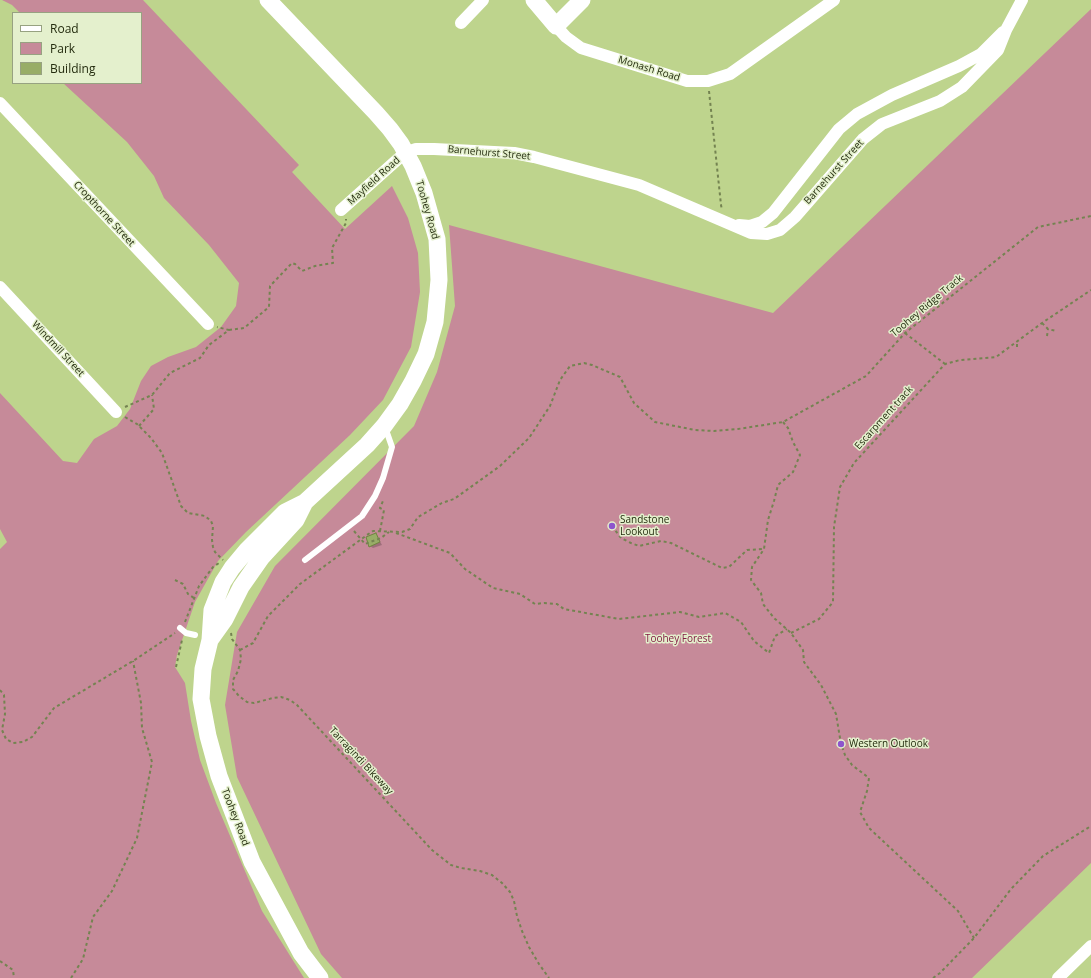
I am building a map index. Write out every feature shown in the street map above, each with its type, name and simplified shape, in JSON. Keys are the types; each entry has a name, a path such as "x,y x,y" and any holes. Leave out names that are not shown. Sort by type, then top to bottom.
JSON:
{"main road":[{"name":"Toohey Road","path":"268,0 376,113 407,152 424,192 437,239 439,280 435,322 426,354 400,404 384,426 367,445 305,502 296,520 262,557 241,587 225,619 202,638 203,669 201,699 208,736 219,776 252,862 301,953 320,978"},
{"name":"Monash Road","path":"534,0 556,26"},
{"path":"556,26 582,0"}],"street":[{"path":"461,23 482,0"},
{"name":"Monash Road","path":"556,26 566,37 581,48 687,81 708,81 730,74 834,0"},
{"name":"Barnehurst Street","path":"407,152 416,149 434,149 514,153 534,157 639,185 751,233 766,234 780,230 795,217 847,156 882,124 940,101 962,87 998,50 1006,30 1022,0"},
{"name":"Barnehurst Street","path":"728,224 750,226 762,222 773,213 839,129 857,114 892,95 959,66 981,54 1006,30"},
{"name":"Cropthorne Street","path":"0,103 208,324"},
{"name":"Mayfield Road","path":"343,208 407,152"},
{"name":"Windmill Street","path":"0,287 116,412"},
{"path":"1058,978 1091,946"}],"lane":[{"path":"305,560 362,516 375,496 384,478 392,447 384,426"},
{"path":"180,628 186,633 202,638"}],"path":[{"path":"708,81 721,205 728,224"},
{"path":"208,324 229,330 244,328 269,307 270,286 292,264 295,264 302,271 315,266 333,263 332,248 346,223 343,208"},
{"name":"Toohey Ridge Track","path":"380,531 402,532 410,528 418,517 442,503 460,496 500,466 529,438 550,406 560,380 570,366 584,363 592,364 620,377 634,403 655,422 695,430 714,431 784,422 866,376 905,333 1038,227 1091,216"},
{"path":"905,333 945,364 960,360 996,357 1042,323 1091,290"},
{"path":"1042,323 1048,329 1056,331"},
{"path":"1047,336 1048,329"},
{"path":"116,412 152,395 170,373 200,358 209,345 229,330"},
{"path":"1017,341 1017,347"},
{"name":"Escarpment track","path":"791,633 819,619 833,602 834,527 840,487 854,463 945,364"},
{"path":"139,427 154,409 152,395"},
{"path":"116,412 139,427 151,438 162,453 181,506 188,513 205,516 211,521 213,526 213,547 215,552 226,563"},
{"path":"784,422 800,456 793,472 778,485 768,520 764,549 752,567 751,580 761,593 763,604 774,618 791,633 804,650 804,662 821,685 836,714 841,744 845,756 852,766 869,778 867,792 860,812 869,828 958,911 974,938"},
{"path":"377,510 379,511 384,501"},
{"path":"232,626 232,639 240,650 254,643 268,616 300,584 373,531 380,531 384,510 380,508"},
{"path":"612,526 621,538 631,543 639,546 661,541 671,543 722,568 729,567 747,550 764,549"},
{"path":"384,537 385,531"},
{"path":"358,536 365,544 384,537 390,532"},
{"path":"395,532 450,553 466,569 493,588 520,594 536,604 557,604 564,609 619,619 680,612 699,617 725,613 741,622 754,641 769,653 775,636 787,629"},
{"path":"0,690 4,695 5,714 2,730 6,739 13,743 23,742 32,737 54,708 175,634 186,621 199,586 213,567 222,560"},
{"path":"175,580 183,584 188,594 194,598"},
{"path":"176,667 183,636"},
{"name":"Tarragindi Bikeway","path":"240,650 241,659 233,680 233,689 239,696 247,702 254,703 281,697 290,700 297,705 432,850 451,865 492,875 502,883 510,892 514,901 522,932 529,947 549,978"},
{"path":"71,978 82,959 93,917 112,891 137,838 152,762 142,728 141,703 133,661"},
{"path":"933,978 940,973 974,938 1011,889 1043,856 1091,826"},
{"path":"0,961 13,970 14,978"}],"green space":[{"path":"2,0 143,0 299,165 292,172 345,229 392,186 408,218 418,253 420,292 411,347 383,400 350,435 246,532 218,561 195,602 177,655 175,667 185,683 191,721 200,760 216,803 262,911 304,978 0,978 0,549 7,542 0,529 0,393 63,461 77,463 94,439 117,426 130,409 141,381 151,366 168,357 196,347 221,327 236,306 239,283 209,245 164,198 154,176 127,142 64,84 142,84 142,12 19,12 12,5"},
{"name":"Toohey Forest","path":"1091,9 1091,863 972,978 342,978 321,954 237,777 225,705 237,632 275,566 414,426 437,372 455,306 449,225 773,313"}],"building":[{"path":"376,533 380,542 369,547 366,537"}],"place":[{"name":"Sandstone Lookout","path":"612,526"},
{"name":"Western Outlook","path":"841,744"}]}
